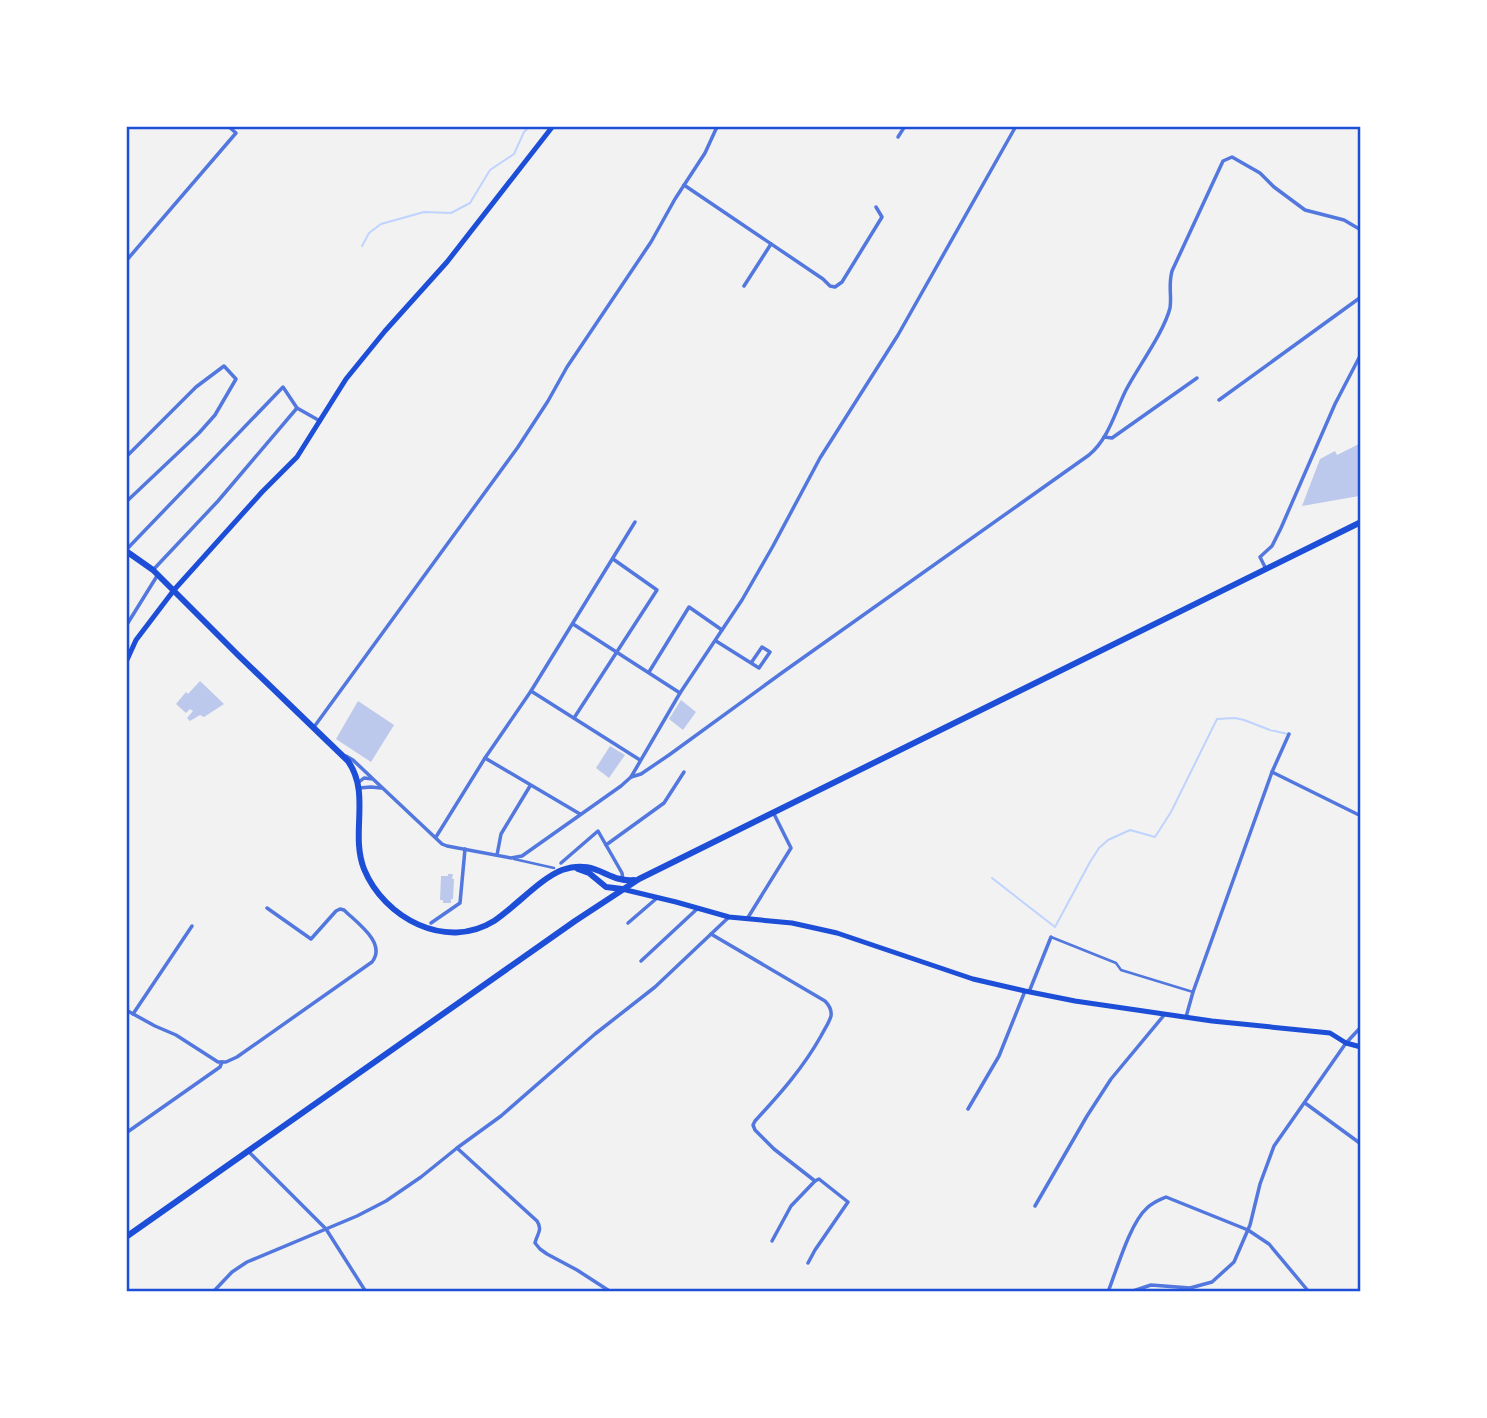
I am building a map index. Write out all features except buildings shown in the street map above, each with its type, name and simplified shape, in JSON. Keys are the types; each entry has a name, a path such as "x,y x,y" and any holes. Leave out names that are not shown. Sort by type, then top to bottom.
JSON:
{"main road":[{"path":"126,662 136,640 174,590 297,457 346,379 447,262 552,126"},
{"path":"126,1237 639,879 1361,522"},
{"path":"126,550 156,572 343,755 351,766 358,786 358,843 364,868 384,901 398,914 438,931 467,931 499,918 551,876 569,868 590,867 623,880 639,879"},
{"path":"569,868 589,873 608,887 676,902 729,918 792,923 837,933 973,979 1075,1001 1186,1017 1329,1032 1346,1043 1361,1047"},
{"path":"612,876 622,889"},
{"path":"597,906 604,894 603,885"}],"street":[{"path":"126,261 236,133 228,126"},
{"path":"313,728 518,447 566,368 651,242 719,126"},
{"path":"898,137 905,126"},
{"path":"511,858 522,856 631,777 773,546 820,458 898,335 1016,126"},
{"path":"631,777 641,774 670,755 1099,447 1126,390 1161,329 1170,307 1169,282 1172,271 1223,161 1232,158 1238,160 1260,173 1305,210 1344,220 1361,230"},
{"path":"684,185 835,287 842,282 882,217 876,207"},
{"path":"744,286 771,244"},
{"path":"1219,400 1361,296"},
{"path":"1266,569 1260,557 1272,546 1281,528 1335,404 1361,354"},
{"path":"126,457 196,387 224,366 236,379 215,415 199,433 126,502"},
{"path":"1104,437 1112,438 1197,378"},
{"path":"126,550 283,387 298,408 320,421"},
{"path":"126,626 156,572 298,408"},
{"path":"436,838 635,522"},
{"path":"575,718 657,590 613,559"},
{"path":"649,673 689,607 722,630"},
{"path":"573,624 680,694"},
{"path":"716,641 751,663 759,668 770,652 762,647 751,663"},
{"path":"531,691 640,760"},
{"path":"1186,1017 1192,992 1272,772 1289,734"},
{"path":"343,755 353,760 447,846 554,867"},
{"path":"485,758 580,814"},
{"path":"606,845 664,803 684,772"},
{"path":"1272,772 1361,816"},
{"path":"358,786 365,778 373,779"},
{"path":"358,786 382,788"},
{"path":"497,855 501,834 530,786"},
{"path":"747,919 791,848 773,813"},
{"path":"561,863 598,831 623,880"},
{"path":"431,923 460,903 465,849"},
{"path":"603,885 604,877 612,876"},
{"path":"628,923 657,898"},
{"path":"126,1010 176,1035 211,1058 222,1062 229,1061 372,962 376,956 377,946 374,940 344,910 336,911 310,939 267,908"},
{"path":"641,961 697,909"},
{"path":"213,1292 232,1272 247,1262 386,1201 422,1177 501,1116 595,1034 655,987 729,918"},
{"path":"133,1014 192,926"},
{"path":"710,934 825,1001 830,1007 829,1021 817,1043 794,1077 753,1125 774,1149 815,1181 819,1180 848,1202 814,1250 808,1263"},
{"path":"968,1109 999,1056 1051,937 1115,963 1121,970 1192,992"},
{"path":"1035,1206 1111,1079 1165,1014"},
{"path":"1130,1292 1151,1285 1190,1288 1212,1282 1234,1262 1248,1230 1260,1184 1274,1146 1346,1043 1361,1027"},
{"path":"126,1133 220,1067 222,1062"},
{"path":"1304,1103 1361,1144"},
{"path":"457,1148 537,1222 540,1228 535,1242 540,1250 577,1269 611,1292"},
{"path":"248,1151 326,1229 366,1292"},
{"path":"772,1241 791,1206 815,1181"},
{"path":"1108,1292 1133,1227 1145,1209 1166,1197 1248,1230 1269,1244 1309,1292"}],"waterway":[{"path":"362,246 369,233 381,224 424,212 451,213 470,203 490,170 514,154 524,132 530,126"},
{"path":"992,878 1055,927 1099,848 1108,840 1130,830 1155,837 1171,812 1217,719 1235,718 1288,734"}]}
